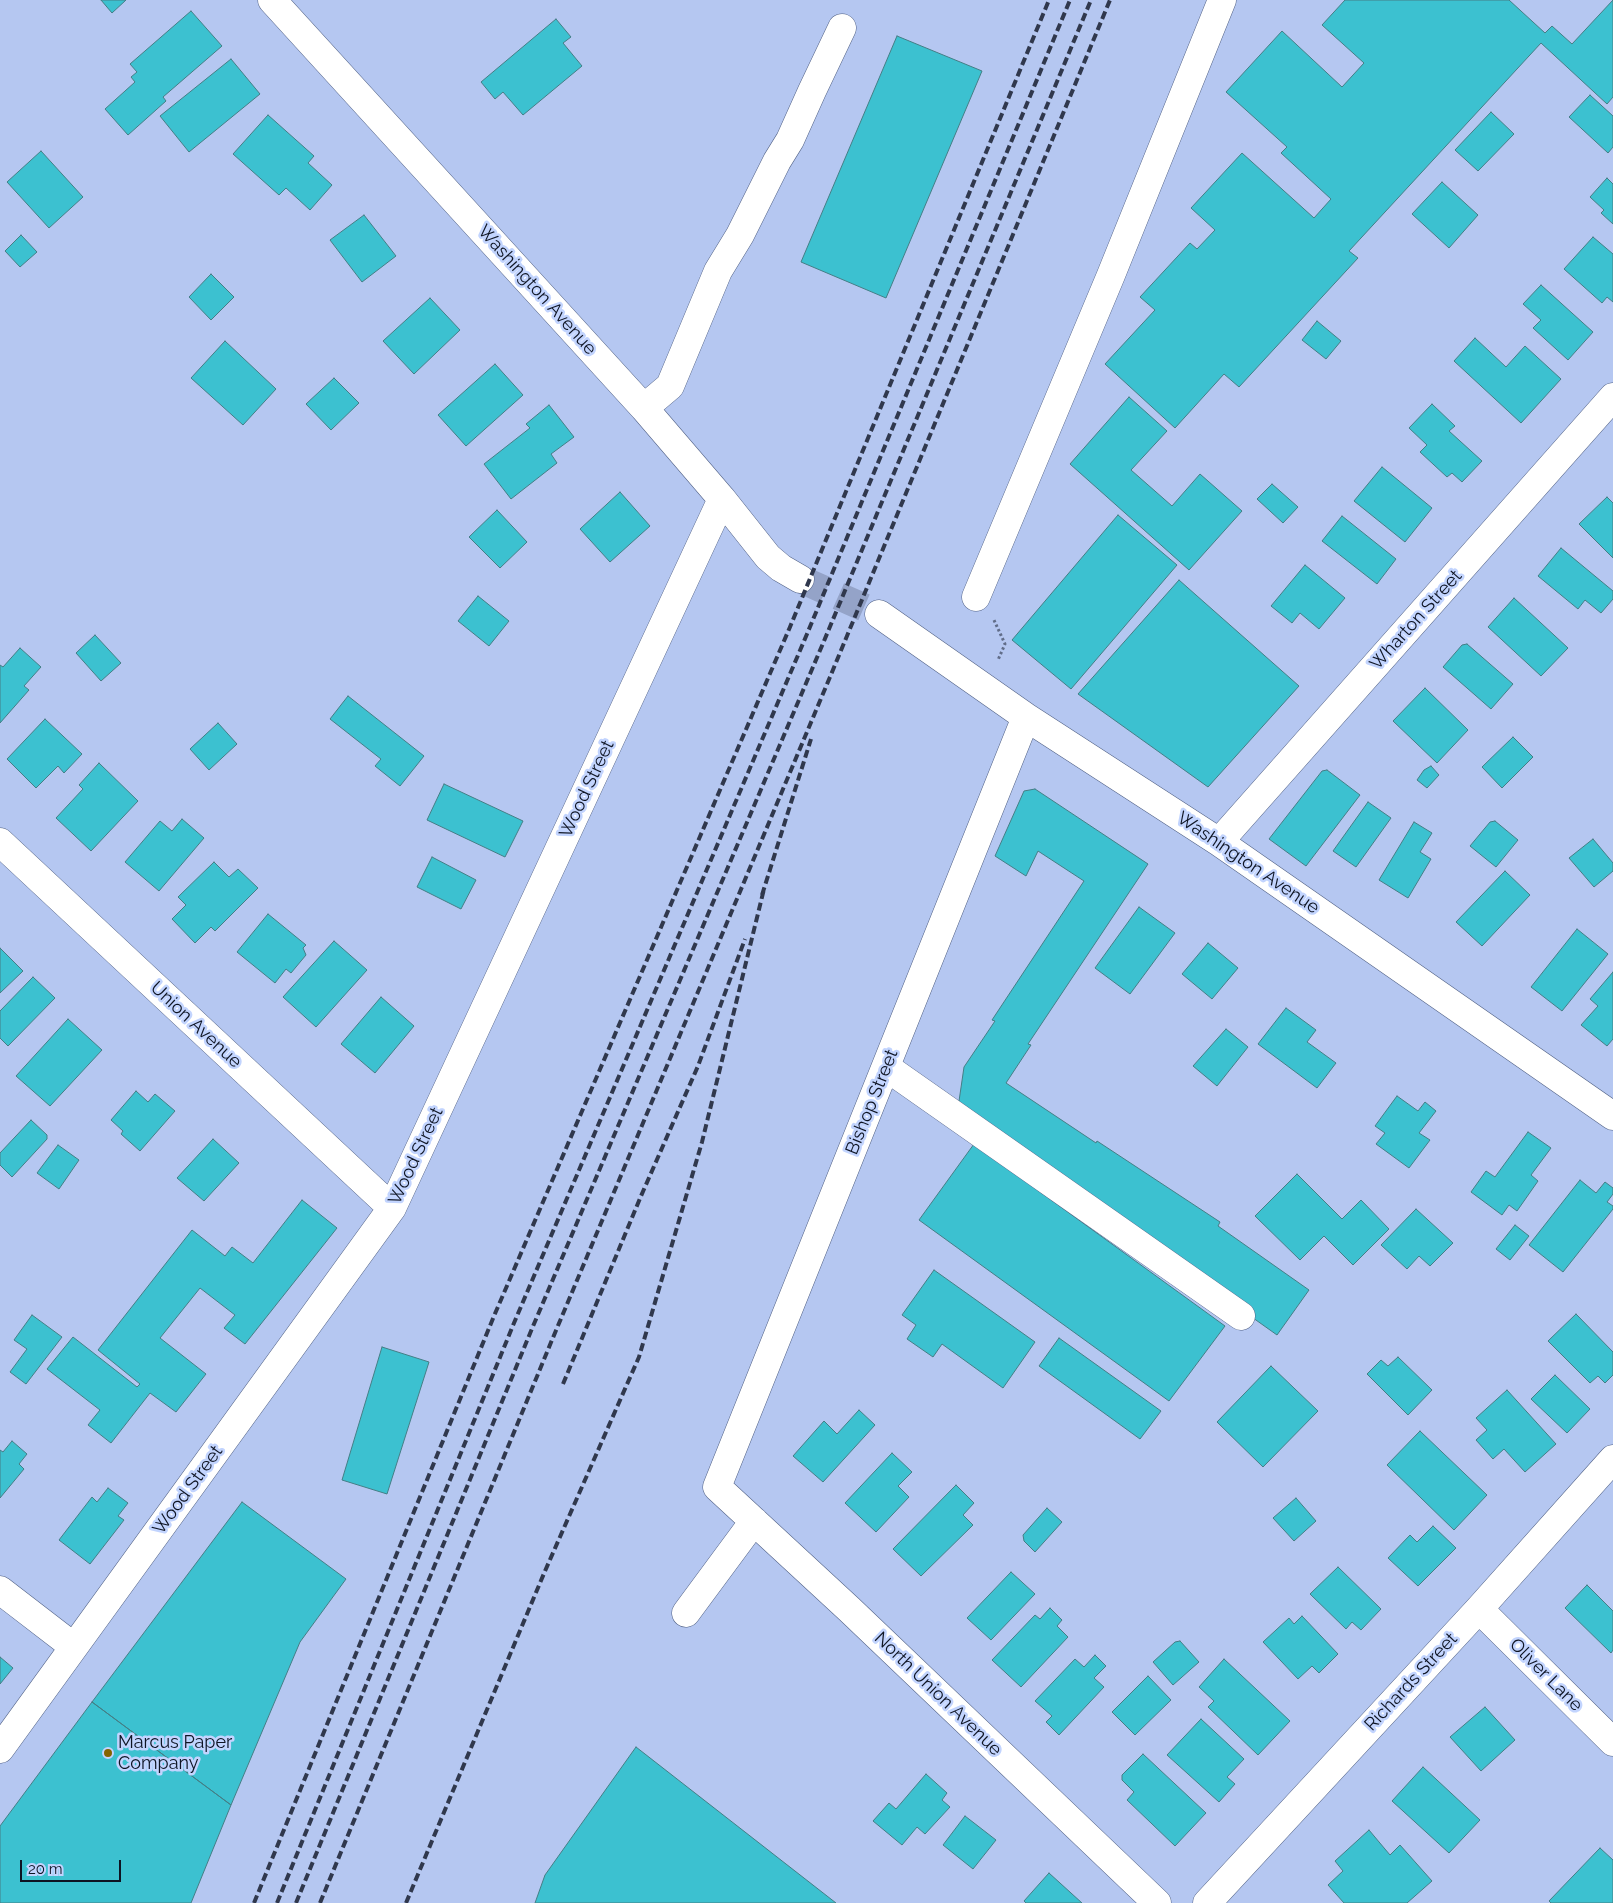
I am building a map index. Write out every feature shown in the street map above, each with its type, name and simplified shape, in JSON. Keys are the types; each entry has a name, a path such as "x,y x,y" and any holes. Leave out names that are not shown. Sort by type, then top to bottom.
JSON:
{"street":[{"name":"Washington Avenue","path":"272,0 644,408 722,499 768,557 781,568 800,579"},
{"path":"976,597 1111,275 1222,0"},
{"path":"644,408 670,386 718,271 790,140 842,28"},
{"name":"Wharton Street","path":"1219,842 1613,397"},
{"name":"Wood Street","path":"0,1749 392,1208 722,499"},
{"name":"Washington Avenue","path":"879,614 1026,716 1219,842 1613,1116"},
{"name":"Bishop Street","path":"717,1487 1026,716"},
{"name":"Union Avenue","path":"0,842 392,1208"},
{"path":"886,1067 1240,1316"},
{"name":"Richards Street","path":"1207,1903 1479,1608 1613,1459"},
{"name":"North Union Avenue","path":"717,1487 849,1609 1157,1903"},
{"path":"686,1613 754,1521"},
{"path":"0,1590 74,1647"},
{"name":"Oliver Lane","path":"1479,1608 1613,1742"}],"path":[{"path":"976,597 996,622 1005,644 998,662 981,685"}],"building":[{"path":"101,0 126,0 112,13"},
{"path":"1345,0 1509,0 1545,33 1552,26 1572,44 1613,0 1613,97 1607,104 1541,43 1349,251 1358,258 1239,387 1224,374 1175,428 1105,364 1155,310 1140,297 1190,243 1197,249 1215,230 1191,208 1242,153 1314,218 1331,199 1281,153 1287,147 1226,92 1282,31 1342,87 1364,63 1322,25"},
{"path":"191,11 222,46 163,97 166,101 128,135 105,109 135,82 131,77 137,72 130,64"},
{"path":"556,19 571,37 563,43 582,66 523,115 503,92 495,99 481,82"},
{"path":"897,36 982,71 886,298 801,262"},
{"path":"231,59 260,94 189,152 160,116"},
{"path":"1590,95 1613,116 1613,147 1608,153 1569,117"},
{"path":"1491,112 1514,134 1478,171 1455,150"},
{"path":"268,115 314,156 308,163 332,185 310,210 286,188 279,195 233,154"},
{"path":"41,151 83,197 49,228 7,182"},
{"path":"1607,178 1613,184 1613,224 1601,213 1604,210 1590,197"},
{"path":"1442,182 1478,215 1449,248 1412,214"},
{"path":"364,215 396,256 362,282 330,240"},
{"path":"21,235 37,252 20,267 5,251"},
{"path":"1593,237 1613,254 1613,302 1607,297 1602,303 1564,269"},
{"path":"211,274 234,297 211,320 189,297"},
{"path":"1541,285 1593,332 1568,360 1533,328 1541,320 1523,304"},
{"path":"430,298 460,330 414,374 383,341"},
{"path":"1317,321 1341,341 1326,359 1302,340"},
{"path":"1475,338 1506,367 1525,346 1561,379 1521,423 1454,361"},
{"path":"225,341 276,389 243,425 191,378"},
{"path":"495,364 523,395 466,446 438,415"},
{"path":"334,378 359,403 331,430 306,404"},
{"path":"1129,397 1167,431 1131,470 1172,506 1200,474 1242,511 1189,570 1070,464"},
{"path":"1432,404 1455,426 1449,431 1482,461 1462,482 1452,473 1447,477 1420,452 1427,445 1409,428"},
{"path":"549,405 574,437 551,454 557,463 511,499 484,464 530,428 526,424"},
{"path":"1382,467 1432,508 1405,542 1354,501"},
{"path":"1272,484 1298,507 1283,523 1257,499"},
{"path":"620,492 650,526 610,562 580,529"},
{"path":"1607,497 1613,503 1613,558 1579,524"},
{"path":"497,510 527,542 500,568 469,537"},
{"path":"1118,515 1177,565 1071,689 1012,640"},
{"path":"1342,516 1396,559 1377,584 1322,541"},
{"path":"1561,548 1613,591 1613,599 1601,613 1585,600 1578,609 1538,576"},
{"path":"1305,565 1345,598 1319,629 1300,613 1292,623 1271,606"},
{"path":"1179,580 1299,686 1208,787 1078,694"},
{"path":"478,596 509,621 489,646 458,621"},
{"path":"1514,598 1568,648 1541,676 1488,627"},
{"path":"95,635 121,663 101,681 76,653"},
{"path":"1467,644 1513,684 1491,709 1443,667 1462,645"},
{"path":"20,648 41,667 24,686 29,690 0,723 0,665 3,667"},
{"path":"1425,688 1468,730 1437,763 1393,721"},
{"path":"348,696 424,756 400,786 375,766 381,759 330,719"},
{"path":"45,719 82,754 64,773 58,766 36,788 7,759"},
{"path":"218,723 237,744 209,770 190,749"},
{"path":"1513,737 1533,757 1502,788 1482,767"},
{"path":"99,763 138,801 91,851 56,818 83,789 79,785"},
{"path":"1431,766 1439,775 1427,788 1417,780 1424,770"},
{"path":"1327,770 1360,795 1306,866 1269,839 1322,771"},
{"path":"444,784 523,821 505,857 427,820"},
{"path":"1035,789 1148,864 1028,1044 1031,1045 1006,1083 1220,1222 1218,1226 1309,1290 1277,1335 958,1108 964,1067 995,1021 992,1020 1084,881 1038,851 1026,876 995,856 1024,791"},
{"path":"1368,802 1391,818 1356,867 1333,851"},
{"path":"182,819 204,838 159,891 125,862 160,821 172,831"},
{"path":"1495,821 1518,840 1496,867 1470,846 1490,822"},
{"path":"1414,822 1432,833 1420,852 1431,859 1408,898 1379,880"},
{"path":"1593,839 1613,863 1613,871 1594,887 1569,858"},
{"path":"432,857 476,880 461,909 417,887"},
{"path":"214,862 229,877 238,869 258,888 215,931 211,927 195,943 172,919 186,905 178,897"},
{"path":"1505,871 1530,895 1482,946 1456,922"},
{"path":"1139,907 1175,933 1130,994 1095,968"},
{"path":"268,914 306,945 303,948 306,955 291,973 286,969 275,983 237,952"},
{"path":"1577,929 1608,954 1562,1011 1531,987"},
{"path":"334,941 367,970 316,1027 283,997"},
{"path":"1208,943 1238,968 1212,999 1182,974"},
{"path":"0,948 23,971 0,993"},
{"path":"1613,972 1613,1039 1607,1046 1581,1025 1598,1006 1590,999"},
{"path":"33,977 55,998 8,1046 0,1038 0,1011"},
{"path":"381,997 414,1026 375,1073 341,1044"},
{"path":"1286,1008 1316,1030 1307,1042 1336,1063 1317,1088 1258,1044"},
{"path":"68,1019 102,1050 50,1106 16,1076"},
{"path":"1226,1029 1248,1047 1217,1086 1193,1066"},
{"path":"136,1091 148,1102 155,1094 175,1111 140,1151 121,1134 123,1131 111,1120"},
{"path":"1397,1096 1418,1111 1425,1102 1436,1111 1419,1133 1430,1140 1409,1168 1376,1144 1385,1133 1375,1126"},
{"path":"31,1120 47,1135 47,1139 12,1177 0,1165 0,1153"},
{"path":"1528,1132 1551,1148 1531,1175 1538,1181 1517,1211 1509,1205 1502,1215 1471,1192 1486,1171 1495,1177"},
{"path":"213,1139 239,1163 204,1201 177,1178"},
{"path":"974,1144 1225,1326 1169,1401 919,1220"},
{"path":"58,1145 79,1160 59,1189 37,1173"},
{"path":"1297,1174 1342,1219 1361,1200 1389,1229 1353,1265 1324,1236 1300,1260 1255,1216"},
{"path":"1580,1180 1596,1193 1605,1182 1613,1188 1613,1194 1607,1202 1613,1206 1613,1209 1563,1272 1529,1245"},
{"path":"302,1200 337,1228 245,1344 224,1328 235,1315 200,1288 160,1338 206,1374 176,1412 150,1393 111,1443 88,1425 100,1410 47,1369 73,1337 137,1387 140,1384 98,1350 192,1230 225,1256 232,1247 253,1263"},
{"path":"1416,1209 1453,1243 1430,1266 1419,1256 1407,1269 1381,1245"},
{"path":"1515,1225 1529,1236 1510,1260 1496,1249"},
{"path":"934,1270 1035,1342 1003,1388 942,1344 933,1357 907,1339 916,1325 902,1315"},
{"path":"1576,1314 1613,1352 1613,1375 1605,1383 1598,1376 1590,1383 1548,1341"},
{"path":"32,1315 62,1337 26,1384 10,1372 27,1349 14,1340"},
{"path":"1059,1338 1161,1411 1140,1439 1039,1366"},
{"path":"382,1347 429,1362 387,1494 342,1480"},
{"path":"1398,1357 1432,1390 1408,1415 1367,1374 1381,1360 1388,1366"},
{"path":"1271,1366 1318,1411 1263,1467 1217,1422"},
{"path":"1555,1375 1590,1409 1567,1433 1531,1399"},
{"path":"1507,1390 1556,1444 1525,1472 1504,1449 1493,1459 1476,1440 1487,1430 1476,1418"},
{"path":"859,1410 875,1425 823,1482 793,1456 824,1421 837,1434"},
{"path":"1420,1431 1487,1495 1454,1530 1387,1465"},
{"path":"12,1441 27,1454 19,1464 24,1469 0,1498 0,1450 3,1452"},
{"path":"892,1453 912,1472 898,1486 909,1497 876,1532 845,1503"},
{"path":"956,1485 974,1503 963,1515 973,1525 921,1576 893,1549"},
{"path":"108,1488 128,1503 118,1516 124,1520 90,1564 59,1540 92,1497 97,1502"},
{"path":"1296,1498 1316,1521 1294,1541 1273,1518"},
{"path":"242,1502 346,1579 300,1642 231,1805 92,1702"},
{"path":"1047,1508 1062,1522 1035,1552 1024,1541 1023,1535"},
{"path":"1433,1526 1456,1548 1418,1586 1388,1558 1410,1535 1417,1542"},
{"path":"1338,1567 1381,1609 1361,1630 1352,1622 1346,1629 1310,1594"},
{"path":"1011,1572 1035,1594 991,1640 967,1618"},
{"path":"1587,1585 1613,1611 1613,1650 1611,1653 1565,1608"},
{"path":"1050,1608 1062,1620 1057,1626 1068,1637 1021,1687 992,1660 1035,1615 1040,1619"},
{"path":"1302,1616 1338,1654 1319,1673 1312,1666 1298,1679 1263,1642 1289,1618 1294,1624"},
{"path":"1180,1641 1199,1662 1173,1685 1153,1662 1175,1642"},
{"path":"1095,1655 1106,1666 1094,1678 1104,1687 1059,1735 1046,1722 1052,1716 1035,1701 1075,1659 1084,1667"},
{"path":"0,1657 13,1668 0,1684"},
{"path":"1224,1659 1290,1721 1258,1755 1208,1707 1214,1701 1199,1687"},
{"path":"1148,1676 1171,1700 1135,1735 1112,1712"},
{"name":"Marcus Paper Company","path":"92,1702 231,1805 191,1903 0,1903 0,1826"},
{"path":"1485,1707 1515,1740 1481,1771 1450,1737"},
{"path":"1201,1719 1244,1759 1227,1777 1235,1784 1219,1802 1167,1755"},
{"path":"636,1747 836,1903 535,1903 545,1875"},
{"path":"1143,1754 1206,1813 1175,1846 1127,1800 1134,1792 1122,1780 1122,1775"},
{"path":"1423,1767 1480,1820 1449,1853 1392,1801"},
{"path":"926,1774 947,1793 942,1800 950,1807 925,1834 917,1827 902,1845 873,1821 889,1803 896,1809"},
{"path":"965,1816 996,1840 973,1869 943,1845"},
{"path":"1369,1830 1390,1855 1400,1845 1432,1881 1407,1903 1344,1903 1328,1885 1343,1871 1335,1861"},
{"path":"1600,1848 1613,1860 1613,1903 1551,1903 1549,1901"},
{"path":"1049,1873 1082,1903 1026,1903 1024,1901"}],"tunnel":[{"path":"800,579 879,614"}],"railway":[{"path":"254,1903 494,1316 790,627 1049,0"},
{"path":"277,1903 514,1323 807,634 1070,0"},
{"path":"296,1903 531,1331 824,641 1091,0"},
{"path":"320,1903 552,1340 830,677 1110,0"},
{"path":"762,895 811,739"},
{"path":"406,1903 545,1571 639,1357 702,1142 764,889"},
{"path":"563,1384 641,1196 698,1066 745,939"}],"place":[{"name":"Marcus Paper Company","path":"108,1753"}]}
